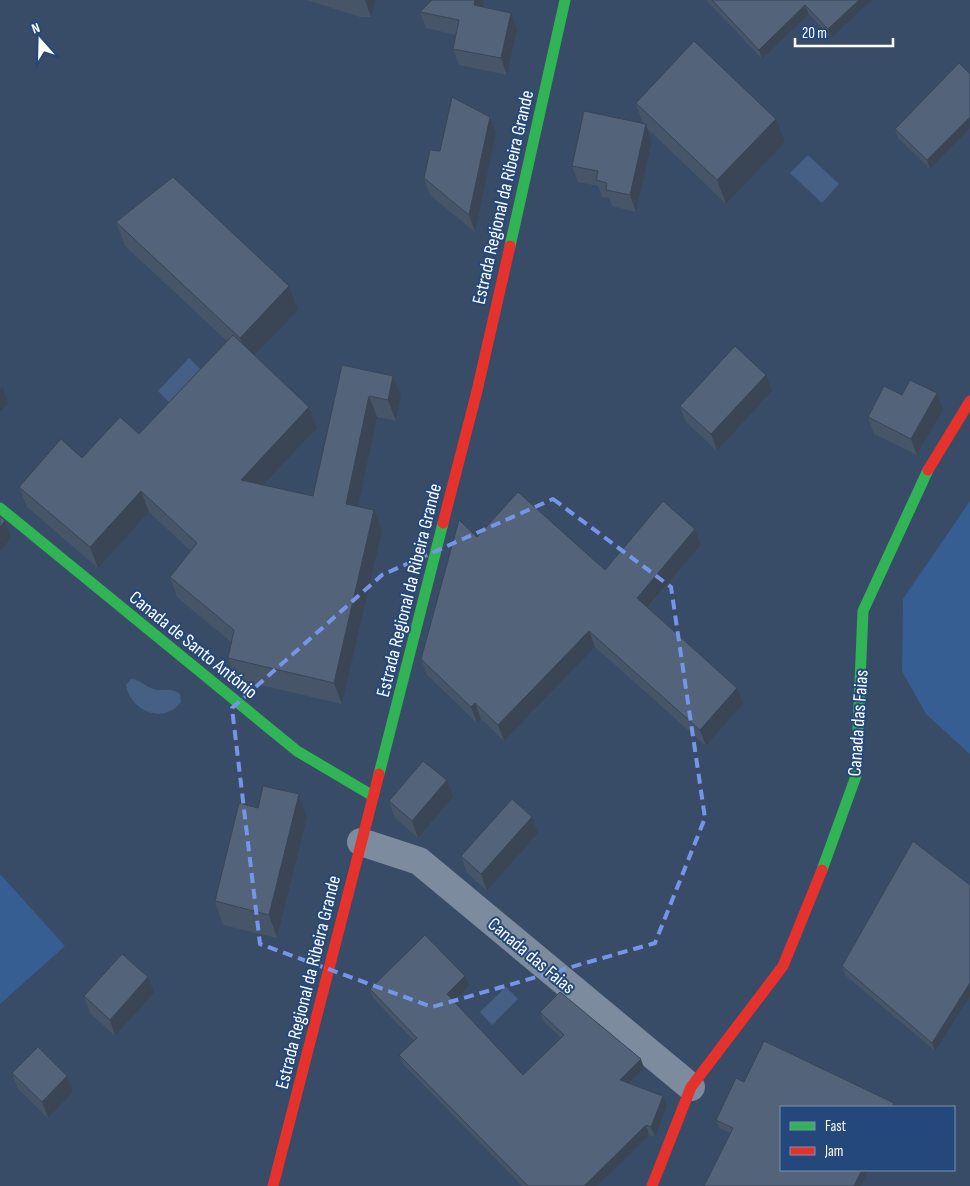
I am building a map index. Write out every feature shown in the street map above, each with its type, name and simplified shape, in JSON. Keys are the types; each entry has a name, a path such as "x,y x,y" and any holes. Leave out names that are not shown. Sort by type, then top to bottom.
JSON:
{"street":[{"name":"Estrada Regional da Ribeira Grande","path":"273,1186 477,391 565,0"},
{"name":"Canada das Faias","path":"652,1186 691,1087 783,966 809,907 856,776 863,610 932,461 970,401"},
{"name":"Canada de Santo António","path":"0,508 297,751 373,796"},
{"name":"Canada das Faias","path":"361,842 418,861 691,1087"}],"highlighted area":[{"path":"553,499 671,587 705,818 655,943 432,1007 260,944 232,708 382,575"}],"shaded area":[{"path":"808,155 839,184 822,203 790,173"},
{"path":"189,358 207,376 175,408 158,391"},
{"path":"970,501 970,754 926,714 902,671 903,599"},
{"path":"131,679 137,680 153,689 177,692 180,694 181,702 174,709 166,713 157,714 149,712 134,702 129,694 126,685"},
{"path":"0,874 65,946 0,1004"},
{"path":"506,987 518,999 492,1025 480,1012"}],"building":[{"path":"432,0 475,0 474,5 511,13 501,58 453,49 459,20 420,12"},
{"path":"712,0 859,0 828,29 805,5 759,50"},
{"path":"694,41 776,119 717,180 636,103"},
{"path":"959,63 970,74 970,117 927,160 895,129"},
{"path":"452,97 490,117 469,215 424,178 430,150 440,151"},
{"path":"584,111 646,124 630,195 606,190 607,183 596,180 598,171 572,166"},
{"path":"173,177 289,286 240,338 116,222"},
{"path":"233,335 309,407 241,480 313,496 342,365 393,376 388,400 369,396 346,504 374,510 334,683 228,658 234,630 170,577 197,543 141,491 90,547 19,487 61,439 82,458 120,417 139,434"},
{"path":"735,346 766,375 711,434 680,406"},
{"path":"910,380 937,393 911,439 868,417 884,386 902,395"},
{"path":"518,492 605,570 663,501 695,529 637,598 737,688 700,730 589,631 498,725 475,703 471,707 421,659 459,520 477,537"},
{"path":"0,516 5,521 0,527"},
{"path":"423,761 447,780 412,821 389,801"},
{"path":"263,786 299,794 269,915 215,901 239,803 258,808"},
{"path":"512,799 532,817 481,874 461,856"},
{"path":"913,841 970,885 970,983 932,1043 842,966"},
{"path":"425,935 465,976 447,994 523,1075 564,1035 540,1012 560,992 641,1059 620,1080 663,1096 651,1127 646,1125 584,1186 528,1186 399,1055 417,1038 370,989"},
{"path":"122,954 148,977 110,1020 84,996"},
{"path":"764,1041 894,1103 892,1106 780,1106 780,1171 862,1171 854,1186 704,1186 733,1128 716,1120 736,1078 744,1082"},
{"path":"38,1047 67,1076 42,1102 12,1073"}],"traffic: fast":[{"path":"510,246 565,0"},
{"path":"822,870 856,776 863,611 928,470"},
{"path":"0,508 297,751 373,796"},
{"path":"379,774 443,523"}],"traffic: jam":[{"path":"443,523 477,391 510,246"},
{"path":"928,470 970,401"},
{"path":"273,1186 379,774"},
{"path":"652,1186 691,1087 783,966 822,870"}]}
